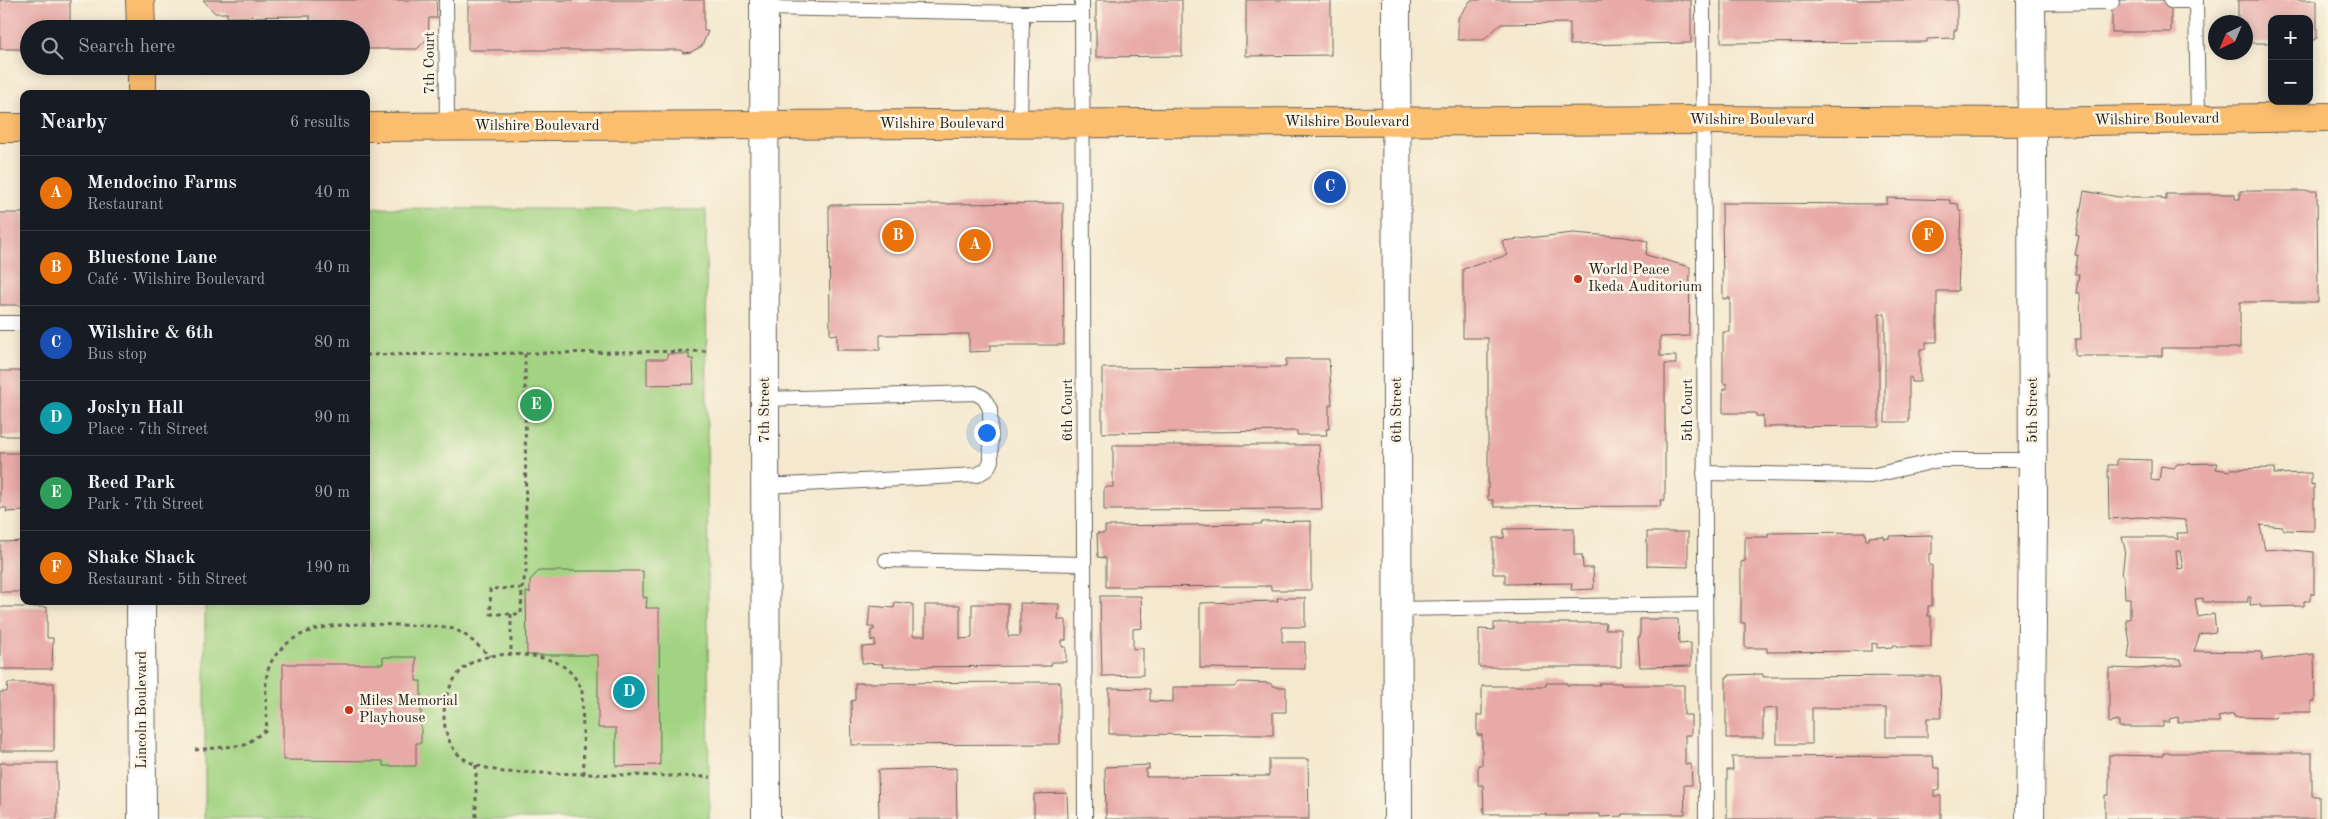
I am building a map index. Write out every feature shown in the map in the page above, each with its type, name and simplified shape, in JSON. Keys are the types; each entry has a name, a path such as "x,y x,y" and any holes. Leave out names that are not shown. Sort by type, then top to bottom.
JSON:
{"main road":[{"path":"140,0 141,20"},
{"path":"142,75 142,90"},
{"name":"Wilshire Boulevard","path":"370,127 1704,120 2032,122 2328,117"},
{"path":"0,128 20,128"}],"street":[{"name":"6th Street","path":"1396,0 1398,819"},
{"name":"5th Street","path":"2030,819 2033,460 2031,2"},
{"name":"7th Street","path":"764,4 766,819"},
{"name":"Lincoln Boulevard","path":"141,605 142,819"}],"lane":[{"name":"7th Court","path":"446,0 447,126"},
{"name":"5th Court","path":"1703,0 1706,819"},
{"path":"2171,1 2196,1 2198,119"},
{"path":"2031,2 2112,2"},
{"path":"764,4 1022,13 1082,7"},
{"name":"6th Court","path":"1082,7 1085,819"},
{"path":"1020,123 1022,13"},
{"path":"0,323 20,323"},
{"path":"764,399 975,393 984,398 990,409 991,461 987,469 977,475 765,486"},
{"path":"1704,473 1871,476 1939,460 2033,460"},
{"path":"886,560 1084,564"},
{"path":"1397,609 1705,604"}],"path":[{"path":"370,355 710,351"},
{"path":"522,588 490,589 491,614 521,614 522,588 526,572 524,354"},
{"path":"511,614 511,655"},
{"path":"195,750 246,745 266,730 268,714 265,688 272,660 286,645 309,631 338,624 435,626 455,629 490,656"},
{"path":"584,774 584,712 582,690 576,678 565,668 553,661 511,655 484,657 467,665 454,681 446,696 444,720 449,740 458,754 476,764 502,772 584,774 711,777"},
{"path":"476,764 476,819"}],"green space":[{"path":"370,208 706,210 709,819 205,819 205,605 370,605"}],"building":[{"path":"0,0 70,0 70,20 20,20 20,49 0,49"},
{"path":"203,0 436,0 437,18 429,18 428,38 417,49 370,49 370,20 310,20 310,16 227,17 227,13 215,13"},
{"path":"468,0 704,0 704,31 708,31 702,46 691,52 683,53 682,50 468,50"},
{"path":"1096,0 1182,0 1182,56 1096,57"},
{"path":"1246,0 1331,0 1331,55 1246,56"},
{"path":"1471,0 1691,0 1691,43 1570,45 1570,23 1501,24 1483,40 1458,40 1458,18"},
{"path":"1721,0 1957,0 1957,30 1954,30 1954,38 1927,39 1927,42 1721,43"},
{"path":"2112,0 2171,0 2171,32 2112,32"},
{"path":"2238,0 2317,0 2317,38 2313,40 2313,15 2268,15 2268,43 2253,43 2253,15 2238,15"},
{"path":"2084,191 2119,197 2162,197 2161,199 2166,200 2166,194 2235,194 2235,199 2240,199 2240,191 2317,191 2318,302 2240,302 2240,348 2162,348 2162,356 2075,356 2075,339 2081,339 2080,293 2076,293 2079,274 2075,274 2078,255 2075,255 2079,236 2076,235"},
{"path":"1887,198 1950,200 1950,203 1958,204 1959,211 1961,211 1958,291 1937,291 1937,342 1926,342 1926,349 1920,349 1920,382 1912,382 1911,377 1909,377 1909,422 1885,422 1885,314 1879,313 1879,426 1763,427 1763,416 1756,416 1756,413 1723,413 1723,389 1727,389 1727,384 1723,383 1723,332 1730,332 1730,298 1723,299 1722,203 1887,204"},
{"path":"1063,203 1064,345 990,345 990,351 969,352 969,334 880,335 880,350 837,350 837,334 830,335 829,205"},
{"path":"0,213 20,213 20,305 0,305"},
{"path":"1573,233 1625,237 1648,241 1646,255 1690,267 1689,336 1660,337 1660,356 1676,356 1676,364 1665,364 1665,500 1660,500 1661,506 1494,507 1493,500 1488,500 1488,338 1463,338 1463,269 1507,255 1502,241"},
{"path":"667,354 689,354 689,359 693,359 694,384 647,385 647,359 667,359"},
{"path":"1286,359 1329,359 1332,405 1329,405 1329,429 1326,429 1327,435 1297,435 1297,431 1102,433 1102,368 1286,367"},
{"path":"0,371 20,371 20,436 0,436"},
{"path":"1113,445 1319,445 1322,509 1104,510 1104,487 1113,487"},
{"path":"0,453 20,453 20,511 6,512 7,508 0,508"},
{"path":"2117,459 2151,460 2151,480 2159,481 2161,466 2174,468 2177,464 2218,463 2216,469 2230,471 2231,469 2275,468 2274,474 2311,473 2311,485 2314,484 2314,531 2283,530 2283,527 2260,525 2265,550 2281,549 2314,552 2314,595 2311,593 2311,601 2304,601 2304,606 2260,607 2260,604 2250,605 2251,597 2248,597 2248,602 2203,602 2203,598 2195,599 2198,617 2214,614 2216,632 2200,634 2194,651 2261,652 2263,660 2314,654 2315,701 2311,701 2311,712 2277,712 2276,718 2234,717 2234,714 2218,717 2220,722 2178,722 2178,717 2169,719 2170,722 2163,722 2163,727 2119,727 2119,721 2109,723 2109,668 2140,669 2183,665 2180,659 2128,658 2130,643 2126,619 2130,619 2130,598 2125,598 2124,576 2122,576 2125,549 2122,537 2173,537 2178,540 2177,533 2188,533 2185,520 2140,517 2109,519 2108,465 2117,465","holes":["2176,551 2180,551 2183,568 2178,569"]},
{"path":"1311,521 1311,590 1271,590 1271,586 1106,587 1106,558 1098,557 1097,533 1105,533 1105,526 1262,524 1262,522"},
{"path":"1574,528 1574,555 1582,555 1583,568 1593,568 1594,589 1571,590 1572,583 1505,584 1505,574 1493,574 1493,538 1504,538 1504,529"},
{"path":"1647,532 1688,532 1688,567 1647,566"},
{"path":"1865,532 1866,540 1869,540 1869,537 1884,536 1884,539 1889,538 1889,536 1932,535 1932,554 1929,554 1929,565 1932,565 1932,606 1928,606 1928,616 1931,616 1931,647 1897,647 1897,645 1893,645 1892,647 1877,648 1877,644 1872,643 1872,651 1767,652 1767,648 1745,648 1745,623 1741,623 1741,562 1745,561 1745,537 1768,537 1768,533"},
{"path":"20,541 20,592 0,592 0,542"},
{"path":"539,571 643,571 643,598 647,597 646,608 659,608 660,765 616,766 616,728 598,728 598,655 527,655 526,592 530,593 530,580"},
{"path":"1100,596 1141,596 1142,628 1133,629 1133,649 1143,648 1143,675 1102,676"},
{"path":"1277,598 1305,598 1305,627 1282,627 1282,642 1305,642 1305,669 1200,668 1200,603 1278,601"},
{"path":"895,602 913,604 913,636 925,636 925,605 960,605 960,639 972,638 972,604 1008,604 1008,636 1020,636 1020,603 1059,604 1058,620 1066,620 1066,640 1062,640 1062,647 1066,647 1066,662 1051,662 1051,666 882,667 883,664 862,663 862,647 875,646 875,640 871,641 871,630 874,630 874,627 868,627 870,606 894,608"},
{"path":"0,607 47,607 47,638 53,638 52,669 0,669"},
{"path":"1640,619 1678,619 1679,644 1691,643 1691,666 1640,667 1638,637 1640,637"},
{"path":"1494,623 1606,623 1605,629 1621,629 1621,667 1479,667 1479,629 1494,630"},
{"path":"383,657 416,657 416,681 421,681 421,743 416,743 416,766 383,766 383,761 283,760 283,664 383,664"},
{"path":"1763,674 1763,677 1940,676 1941,718 1927,718 1927,737 1886,737 1886,708 1812,708 1812,744 1777,744 1777,708 1763,709 1763,738 1726,738 1726,677 1729,677 1729,675"},
{"path":"1060,682 1060,744 852,745 851,701 855,700 855,683"},
{"path":"1239,682 1269,683 1276,687 1286,687 1286,712 1273,712 1273,735 1109,734 1109,688 1150,689 1150,701 1173,702 1173,687 1234,687"},
{"path":"8,683 54,683 54,751 0,751 0,692 7,692"},
{"path":"1546,683 1567,683 1567,685 1621,683 1621,685 1684,685 1684,715 1691,715 1691,735 1685,735 1685,764 1691,764 1692,785 1684,785 1685,814 1622,814 1622,816 1600,817 1600,814 1546,816 1546,814 1484,814 1483,785 1478,785 1478,765 1482,765 1482,735 1477,735 1477,715 1482,715 1482,686 1546,686"},
{"path":"2163,753 2312,753 2312,796 2319,796 2319,819 2105,819 2105,795 2109,795 2109,755 2163,756"},
{"path":"1933,756 1934,768 1940,768 1940,790 1934,790 1934,796 1941,796 1941,819 1727,819 1727,770 1733,770 1732,757"},
{"path":"1269,759 1308,759 1309,819 1106,819 1105,767 1149,765 1149,769 1146,769 1146,777 1269,776"},
{"path":"0,763 57,763 57,819 0,819"},
{"path":"956,768 957,819 879,819 878,770"},
{"path":"1067,793 1068,819 1034,819 1034,794"}],"place":[{"name":"Wilshire & 6th","path":"1330,187"},
{"name":"Bluestone Lane","path":"898,236"},
{"name":"Shake Shack","path":"1928,236"},
{"name":"Mendocino Farms","path":"975,245"},
{"name":"World Peace Ikeda Auditorium","path":"1578,279"},
{"name":"Reed Park","path":"536,405"},
{"name":"Joslyn Hall","path":"629,692"},
{"name":"Miles Memorial Playhouse","path":"349,710"}]}
